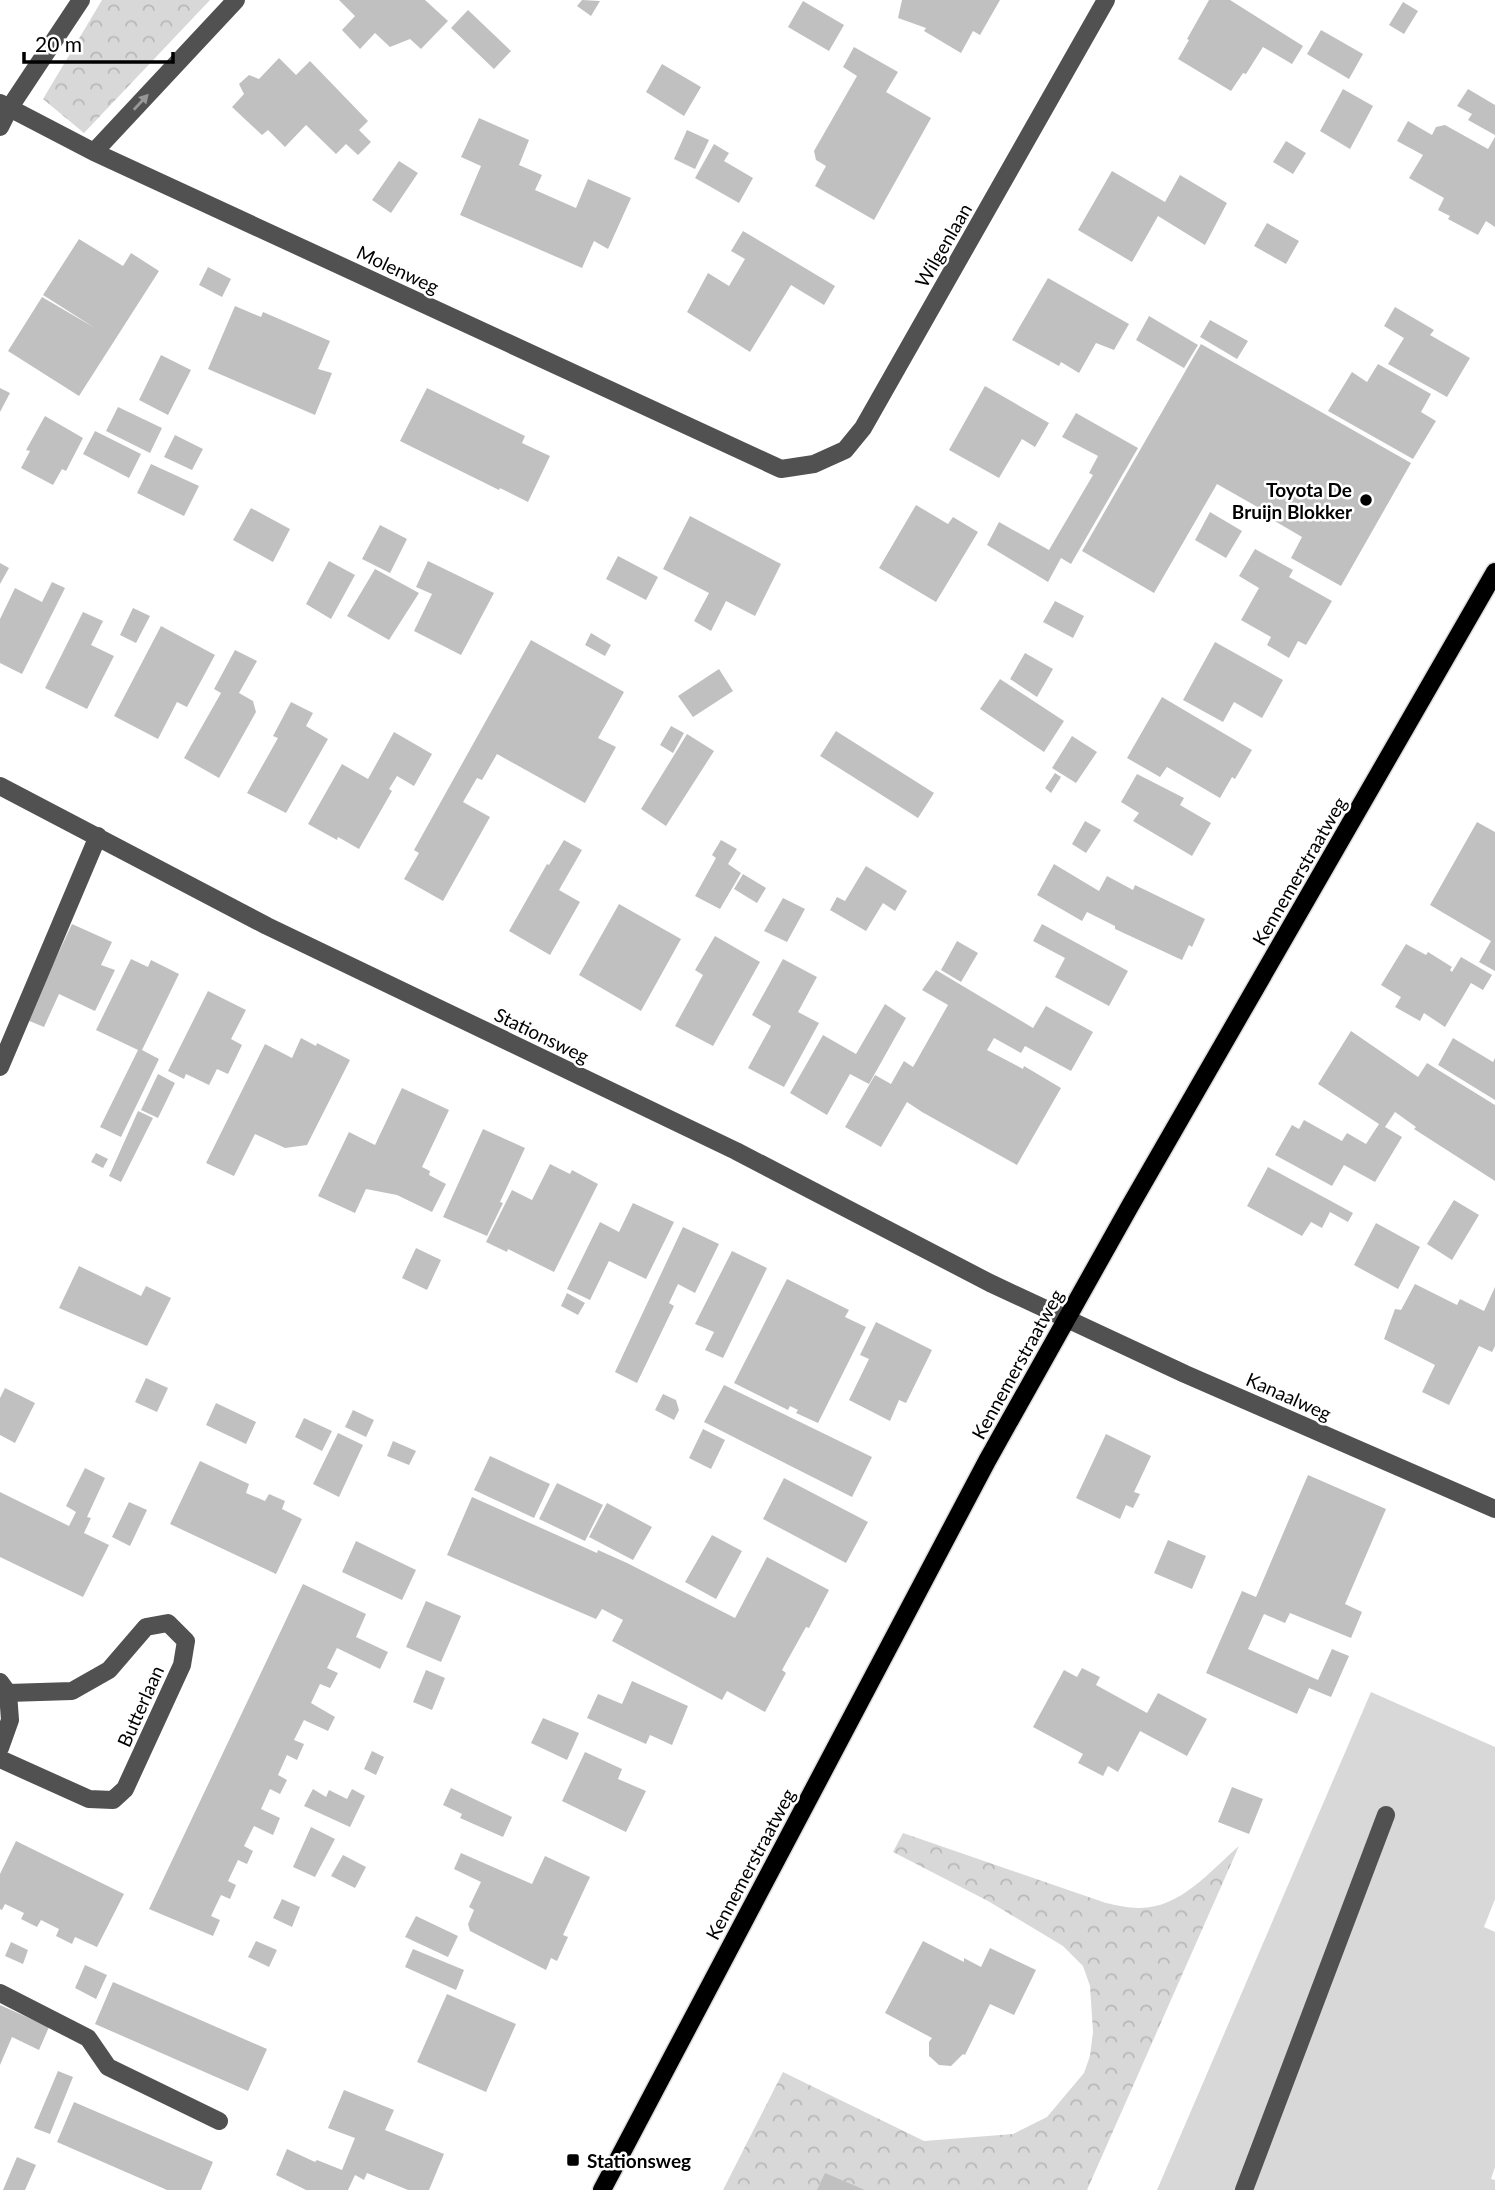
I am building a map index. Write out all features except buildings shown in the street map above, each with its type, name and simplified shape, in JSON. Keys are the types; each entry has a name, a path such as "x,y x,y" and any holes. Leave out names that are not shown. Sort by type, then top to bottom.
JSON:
{"main road":[{"name":"Kennemerstraatweg","path":"602,2190 987,1461 1495,572"}],"street":[{"path":"0,127 5,105 81,0"},
{"path":"94,152 236,0"},
{"name":"Wilgenlaan","path":"782,468 814,464 845,450 863,428 1106,0"},
{"name":"Molenweg","path":"5,105 94,152 782,468"},
{"name":"Stationsweg","path":"0,786 267,926 736,1151 951,1264 1067,1317"},
{"path":"0,1067 99,836"},
{"name":"Kanaalweg","path":"1067,1317 1185,1374 1495,1509"},
{"name":"Butterlaan","path":"0,1759 89,1798 113,1800 125,1790 182,1665 186,1641 168,1623 146,1627 108,1670 72,1691 4,1688"},
{"path":"0,1748 10,1720 4,1688"},
{"path":"1244,2190 1387,1815"},
{"path":"0,1993 88,2038 108,2067 219,2121"}],"green space":[{"path":"102,0 210,0 84,133 43,99"},
{"path":"1371,1692 1495,1747 1495,1899 1484,1927 1495,1932 1495,2167 1491,2179 1495,2180 1495,2190 1157,2190"},
{"path":"903,1833 1106,1903 1134,1908 1153,1907 1181,1895 1239,1846 1087,2190 723,2190 783,2072 924,2141 1013,2134 1047,2117 1084,2073 1090,2056 1093,2032 1090,1986 1083,1966 1063,1946 988,1901 893,1852"}],"place":[{"name":"Toyota De Bruijn Blokker","path":"1366,500"},
{"name":"Stationsweg","path":"573,2160"}]}
